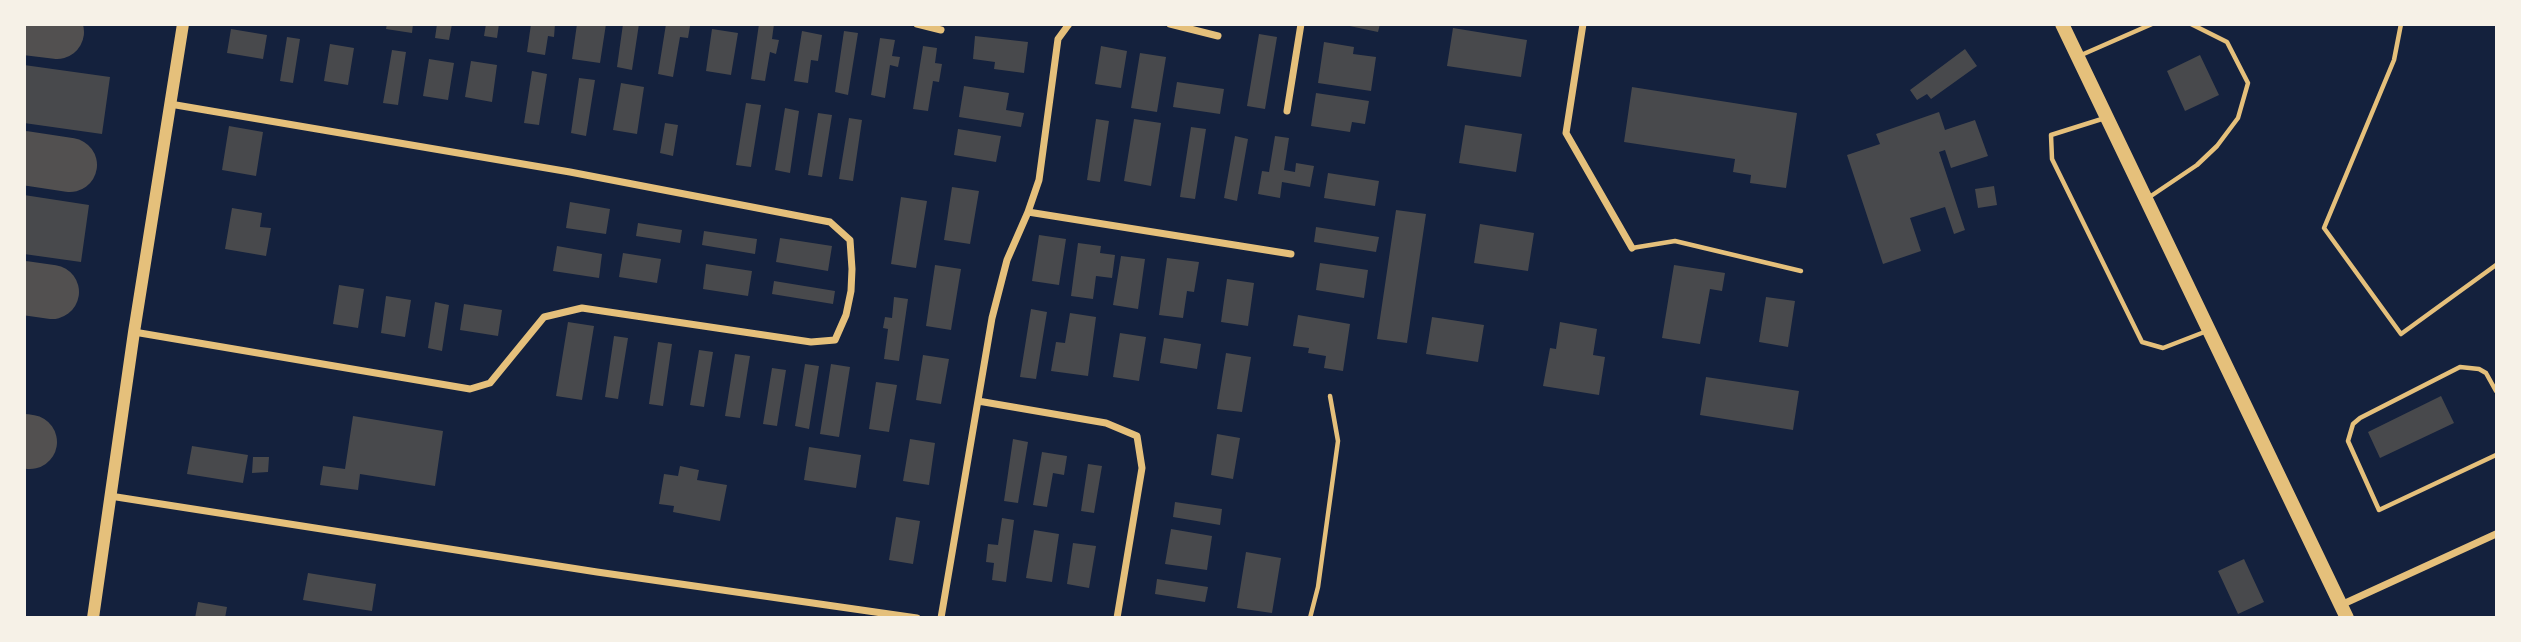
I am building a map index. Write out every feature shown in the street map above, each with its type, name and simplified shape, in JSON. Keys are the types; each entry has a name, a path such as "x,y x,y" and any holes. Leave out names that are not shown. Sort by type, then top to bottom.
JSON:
{"main road":[{"path":"2062,24 2344,611"}],"street":[{"path":"93,618 134,332 183,24"},
{"path":"917,24 941,30"},
{"path":"941,618 992,318 1004,272 1039,180 1058,39 1069,24"},
{"path":"1170,24 1218,36"},
{"path":"1287,111 1301,24"},
{"path":"1583,24 1566,133 1632,248"},
{"path":"134,332 470,389 490,383 544,317 582,308 811,342 835,340 851,291 850,240 830,222 556,169 170,104"},
{"path":"1028,212 1291,254"},
{"path":"978,401 1106,423 1137,436 1142,468 1116,618"},
{"path":"110,496 597,572 917,618"},
{"path":"2344,611 2497,534"}],"lane":[{"path":"2077,56 2152,24"},
{"path":"2146,199 2197,165 2217,146 2238,118 2248,83 2227,42 2191,24"},
{"path":"2401,24 2394,60 2324,228 2401,334 2497,264"},
{"path":"2106,118 2052,135 2053,159 2143,342 2163,348 2209,330"},
{"path":"1632,248 1675,241 1801,271"},
{"path":"2497,391 2486,373 2479,369 2460,367 2353,424 2348,441 2379,510 2497,455"},
{"path":"1310,618 1318,587 1338,440 1330,396"}],"building":[{"path":"387,24 413,24 412,33 386,29"},
{"path":"437,24 452,24 449,40 435,38"},
{"path":"486,24 499,24 497,38 484,36"},
{"path":"531,24 555,24 554,37 548,36 545,55 527,52"},
{"path":"577,24 606,24 600,63 572,59"},
{"path":"623,24 639,24 632,70 617,67"},
{"path":"666,24 690,26 688,38 680,37 673,77 658,74"},
{"path":"759,24 774,24 772,39 779,40 776,54 770,52 765,81 751,79"},
{"path":"1340,24 1380,24 1378,32"},
{"path":"1453,28 1527,40 1521,77 1447,66"},
{"path":"231,29 267,35 263,59 227,53"},
{"path":"712,29 738,33 731,75 706,71"},
{"path":"802,31 822,35 818,61 811,60 808,83 794,81"},
{"path":"844,31 858,33 848,95 835,92"},
{"path":"1259,34 1277,37 1265,109 1247,106"},
{"path":"975,36 1028,42 1024,73 994,69 995,62 973,59"},
{"path":"287,37 300,39 293,83 280,81"},
{"path":"880,38 895,40 892,56 900,57 898,67 890,65 885,98 871,95"},
{"path":"1324,42 1354,47 1353,54 1376,57 1371,91 1318,83"},
{"path":"330,44 354,48 348,85 324,81"},
{"path":"923,46 937,48 935,63 942,64 939,82 933,81 928,111 913,109"},
{"path":"1101,46 1127,51 1121,88 1095,84"},
{"path":"1965,49 1977,66 1931,99 1927,94 1917,100 1910,90"},
{"path":"392,50 406,52 398,105 383,103"},
{"path":"1140,53 1166,57 1157,112 1131,108"},
{"path":"2200,55 2219,95 2185,111 2167,71"},
{"path":"429,59 454,63 448,100 423,96"},
{"path":"471,61 497,65 492,102 465,97"},
{"path":"24,65 110,77 102,134 24,123"},
{"path":"532,71 547,74 539,125 524,123"},
{"path":"579,78 595,80 586,136 571,133"},
{"path":"1177,82 1224,89 1220,114 1173,107"},
{"path":"621,83 644,87 637,134 613,130"},
{"path":"964,86 1009,93 1006,110 1024,113 1021,127 959,117"},
{"path":"1632,87 1797,113 1786,188 1750,183 1751,175 1733,172 1735,159 1624,142"},
{"path":"1316,93 1369,101 1365,124 1352,122 1350,132 1311,126"},
{"path":"746,103 761,105 751,167 736,165"},
{"path":"785,108 799,111 790,173 775,170"},
{"path":"1939,112 1945,130 1975,120 1988,156 1951,168 1945,150 1939,152 1965,230 1954,234 1945,207 1910,218 1921,251 1883,264 1847,155 1880,144 1876,134"},
{"path":"818,113 832,115 822,177 808,175"},
{"path":"849,118 862,120 853,181 839,179"},
{"path":"1096,119 1109,121 1100,182 1087,180"},
{"path":"1134,119 1161,123 1151,186 1124,181"},
{"path":"665,123 678,125 673,156 660,153"},
{"path":"1465,125 1522,134 1516,172 1459,163"},
{"path":"229,126 263,132 256,176 222,170"},
{"path":"1191,127 1206,129 1195,199 1180,197"},
{"path":"958,129 1001,136 996,162 954,155"},
{"path":"1235,136 1248,139 1237,201 1224,198"},
{"path":"1275,136 1289,138 1284,170 1295,172 1296,163 1314,166 1310,187 1282,182 1280,198 1258,194 1262,171 1269,172"},
{"path":"1328,173 1379,181 1375,206 1324,198"},
{"path":"1994,186 1997,205 1978,208 1975,189"},
{"path":"952,187 979,191 970,244 944,240"},
{"path":"24,195 89,205 81,262 24,254"},
{"path":"901,197 927,201 916,268 891,264"},
{"path":"570,202 610,209 606,234 566,228"},
{"path":"232,208 262,213 260,227 271,228 266,256 225,249"},
{"path":"1396,210 1426,214 1407,343 1377,339"},
{"path":"638,223 682,230 680,243 636,236"},
{"path":"1480,224 1534,233 1528,271 1474,263"},
{"path":"1316,227 1379,237 1376,252 1314,242"},
{"path":"704,231 757,239 755,254 702,245"},
{"path":"1039,235 1066,239 1059,285 1032,281"},
{"path":"780,238 832,246 828,271 776,262"},
{"path":"1078,243 1101,246 1100,253 1115,255 1112,278 1096,276 1093,299 1071,296"},
{"path":"557,246 602,254 599,278 553,271"},
{"path":"623,253 661,259 657,283 619,277"},
{"path":"1121,256 1145,259 1138,309 1113,305"},
{"path":"1167,258 1199,262 1194,292 1187,291 1183,318 1159,315"},
{"path":"1320,263 1368,270 1364,298 1316,290"},
{"path":"706,264 752,271 748,296 703,289"},
{"path":"935,265 961,269 951,330 926,326"},
{"path":"1674,265 1725,273 1722,291 1710,289 1700,344 1662,338"},
{"path":"1227,279 1254,283 1248,326 1221,322"},
{"path":"774,281 835,291 833,304 772,294"},
{"path":"339,285 364,289 358,328 333,324"},
{"path":"386,296 411,300 405,337 381,333"},
{"path":"894,297 908,299 899,361 884,359 888,329 883,328 885,317 892,318"},
{"path":"1766,297 1795,301 1788,347 1759,342"},
{"path":"435,302 449,305 442,351 428,348"},
{"path":"464,304 502,310 498,336 460,330"},
{"path":"1031,309 1047,312 1036,379 1020,377"},
{"path":"1070,313 1096,317 1088,376 1051,371 1056,342 1065,343"},
{"path":"1298,315 1350,324 1343,371 1324,368 1326,356 1308,353 1309,348 1293,346"},
{"path":"1432,317 1484,325 1478,362 1426,354"},
{"path":"568,322 594,326 582,400 556,396"},
{"path":"1560,322 1597,329 1593,355 1605,357 1599,395 1543,386 1550,348 1556,349"},
{"path":"1120,333 1146,337 1139,381 1113,377"},
{"path":"614,336 628,338 618,399 605,397"},
{"path":"1164,338 1201,344 1197,369 1160,363"},
{"path":"658,342 672,344 663,406 649,404"},
{"path":"699,350 713,352 704,407 690,405"},
{"path":"1226,353 1251,357 1242,412 1217,409"},
{"path":"735,354 750,356 740,418 725,416"},
{"path":"923,355 949,359 941,404 916,400"},
{"path":"805,364 819,366 809,429 795,426"},
{"path":"831,364 850,367 839,437 820,434"},
{"path":"772,368 786,370 777,426 763,424"},
{"path":"1706,377 1799,391 1793,430 1700,415"},
{"path":"876,382 897,385 889,432 869,429"},
{"path":"2441,396 2454,423 2380,458 2368,432"},
{"path":"353,416 443,431 435,486 360,474 358,490 320,485 323,466 345,469"},
{"path":"1217,434 1240,438 1233,479 1211,475"},
{"path":"910,439 935,443 929,485 903,481"},
{"path":"1013,439 1028,442 1018,503 1004,501"},
{"path":"192,446 248,455 243,483 187,474"},
{"path":"809,447 861,455 856,488 804,480"},
{"path":"1042,452 1067,456 1064,475 1053,473 1047,507 1033,505"},
{"path":"253,457 269,457 268,472 252,473"},
{"path":"1088,464 1102,466 1094,513 1081,511"},
{"path":"680,466 699,470 697,480 727,485 720,521 673,512 674,506 659,504 664,474 678,476"},
{"path":"1175,502 1222,509 1220,525 1173,517"},
{"path":"896,517 920,521 913,564 889,560"},
{"path":"1002,518 1014,520 1006,582 992,580 994,563 986,562 988,544 998,545"},
{"path":"1171,529 1212,536 1207,570 1165,564"},
{"path":"1034,530 1059,534 1052,582 1026,578"},
{"path":"1073,543 1096,546 1089,588 1067,584"},
{"path":"1246,552 1281,558 1272,613 1237,608"},
{"path":"2244,559 2264,602 2238,614 2218,571"},
{"path":"308,573 376,584 372,611 303,600"},
{"path":"1157,579 1208,587 1205,602 1155,594"},
{"path":"198,602 227,607 225,618 195,618"}],"taxiway":[{"path":"24,28 57,32"},
{"path":"24,158 70,165"},
{"path":"24,288 52,292"},
{"path":"24,441 30,442"}]}
